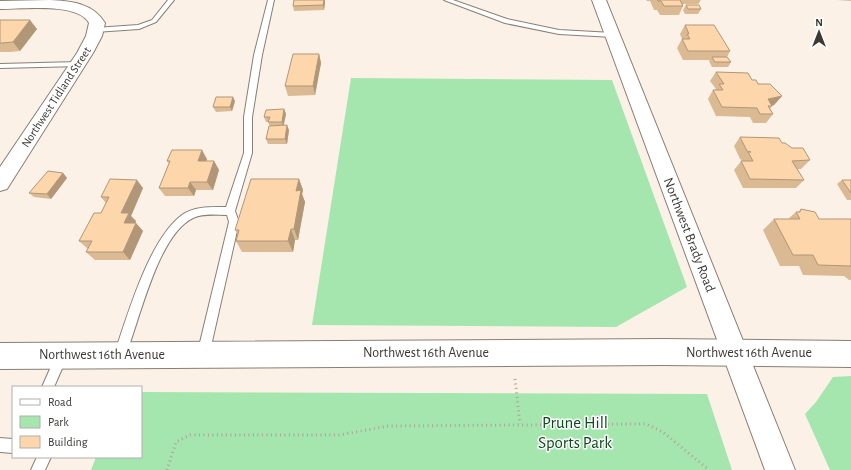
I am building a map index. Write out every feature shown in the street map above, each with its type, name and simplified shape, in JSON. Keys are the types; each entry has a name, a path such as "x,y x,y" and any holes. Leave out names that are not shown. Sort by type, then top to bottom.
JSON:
{"street":[{"name":"Northwest Brady Road","path":"599,0 780,470"},
{"name":"Northwest Tidland Street","path":"0,5 63,6 85,10 92,15 97,23 91,42 78,64 0,183"},
{"name":"Northwest 16th Avenue","path":"0,356 734,352 851,354"}],"lane":[{"path":"95,30 139,27 154,21 171,0"},
{"path":"203,355 234,222 230,211 248,153 248,117 258,55 271,0"},
{"path":"447,0 505,21 559,32 613,35"},
{"path":"0,66 78,64"},
{"path":"120,355 138,302 167,236 185,218 200,211 230,211"},
{"path":"48,386 62,355"},
{"path":"0,445 12,446"},
{"path":"38,470 44,458"}],"path":[{"path":"512,353 520,424"},
{"path":"167,470 176,442 190,435 339,435 388,426 520,424 646,424 663,432 709,470"}],"green space":[{"path":"351,78 612,80 687,287 616,327 312,325"},
{"path":"851,376 851,470 830,470 805,414 816,402 833,377"},
{"name":"Prune Hill Sports Park","path":"142,392 707,394 732,470 91,470 96,458 142,458"}],"building":[{"path":"294,0 324,0 323,5 293,6"},
{"path":"657,0 680,0 683,6 664,6 661,1"},
{"path":"686,5 699,5 701,9 688,9"},
{"path":"0,20 30,20 13,42 0,43"},
{"path":"685,25 714,25 730,51 688,51 682,39 690,39"},
{"path":"293,54 319,54 313,86 285,86"},
{"path":"712,57 727,57 731,62 715,62"},
{"path":"716,72 748,73 752,80 756,80 758,84 770,84 782,96 768,99 772,106 768,106 773,114 760,114 757,108 722,107 713,90 723,90 719,84 724,84"},
{"path":"216,97 233,97 230,107 213,107"},
{"path":"284,109 282,122 268,122 270,117 264,117 266,110"},
{"path":"287,125 285,139 266,139 269,126"},
{"path":"740,137 779,138 782,143 785,143 792,148 803,148 810,160 792,161 804,180 750,179 741,161 753,161 748,152 751,152 747,151"},
{"path":"172,150 202,150 198,161 214,161 207,182 190,182 188,188 159,188 170,161 167,161"},
{"path":"48,171 63,173 47,194 29,193"},
{"path":"110,179 137,180 121,213 129,213 124,223 136,223 123,252 86,252 92,241 79,241 94,213 101,213 109,197 101,197"},
{"path":"251,179 299,179 296,191 301,190 294,229 291,229 288,241 236,241 239,230 235,230"},
{"path":"842,180 851,180 851,193"},
{"path":"801,209 815,212 819,219 851,219 851,266 818,265 813,255 793,255 774,219 800,219 796,212 800,212"}]}
